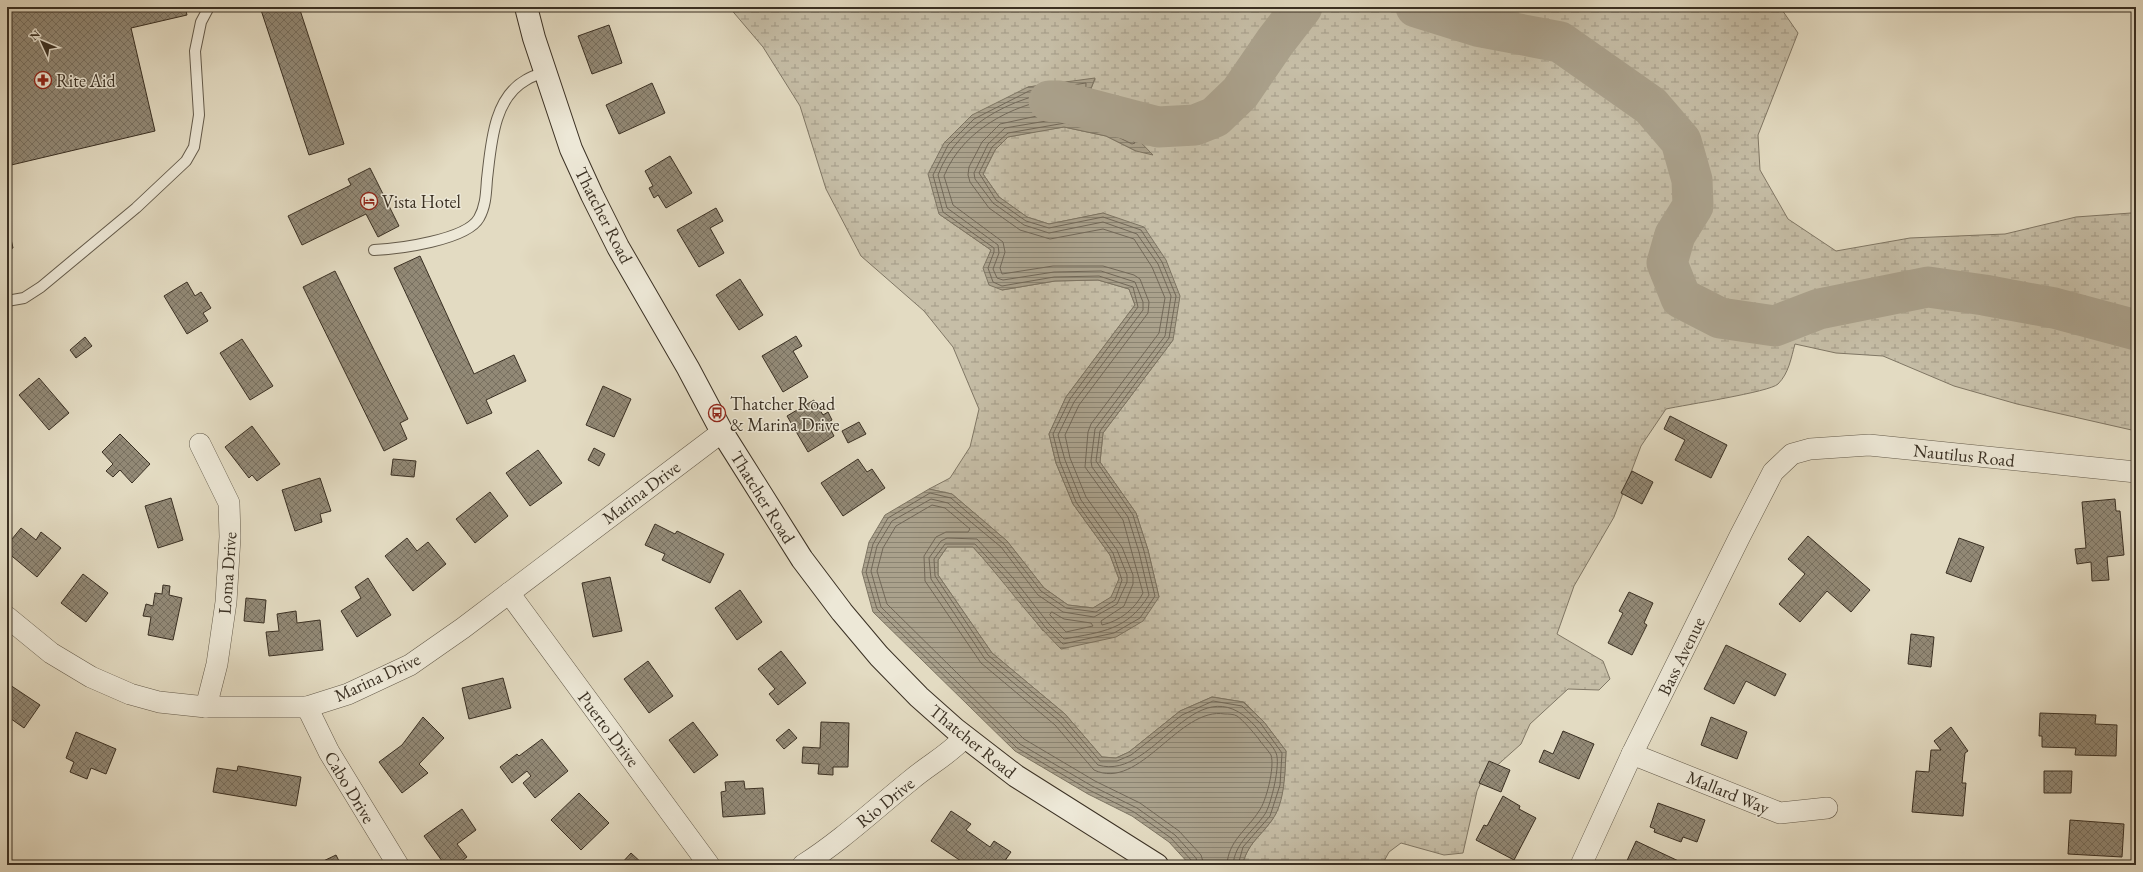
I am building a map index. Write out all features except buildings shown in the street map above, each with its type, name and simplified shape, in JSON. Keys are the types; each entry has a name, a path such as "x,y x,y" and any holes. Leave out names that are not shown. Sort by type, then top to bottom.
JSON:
{"main road":[{"name":"Thatcher Road","path":"526,7 571,149 592,195 618,247 688,368 722,432 802,559 842,612 879,656 919,697 965,737 1016,776 1157,865"}],"street":[{"name":"Marina Drive","path":"7,617 51,653 91,677 130,694 159,702 206,707 307,707 348,694 410,666 463,628 722,432"},
{"name":"Loma Drive","path":"200,444 229,503 230,537 226,602 217,664 206,707"},
{"name":"Nautilus Road","path":"1792,454 1810,449 1869,445 2136,472"},
{"name":"Bass Avenue","path":"1581,865 1632,754 1773,472 1792,454"},
{"name":"Puerto Drive","path":"509,593 709,865"},
{"name":"Cabo Drive","path":"307,707 328,752 398,865"},
{"name":"Rio Drive","path":"803,865 821,853 914,778 950,753 965,737"},
{"name":"Mallard Way","path":"1632,754 1780,813 1827,808"}],"lane":[{"path":"7,301 24,298 41,287 136,208 186,161 194,147 199,115 195,51 201,22 209,7"},
{"path":"374,250 450,237 471,227 479,218 485,203 492,141 501,108 514,90 525,80 546,72"}],"green space":[{"path":"729,7 1780,7 1798,33 1758,135 1760,170 1788,219 1836,251 1910,238 2005,234 2076,217 2131,213 2136,214 2136,431 2017,404 1954,386 1883,356 1836,353 1795,344 1785,375 1778,384 1760,391 1666,409 1641,446 1614,517 1574,586 1557,634 1603,661 1610,679 1599,690 1568,689 1530,724 1521,744 1483,778 1477,791 1463,853 1444,855 1401,843 1389,852 1382,865 1242,865 1251,845 1276,813 1283,787 1286,751 1264,722 1244,702 1212,697 1180,711 1129,752 1116,758 1102,757 1065,714 992,653 938,575 938,560 947,547 973,547 1006,583 1043,631 1159,597 1148,550 1136,513 1100,462 1103,433 1173,340 1104,213 1049,224 1027,217 999,197 983,174 995,150 1008,137 1064,127 1106,136 1136,151 1119,120 1088,107 1090,91 1095,79 1028,87 939,214 991,250 984,268 1002,290 1055,281 1098,280 1129,289 1135,305 1066,397 1049,434 1056,463 1073,504 1110,555 1119,579 1112,597 1093,608 1068,605 1044,588 1007,541 952,494 929,489 950,478 970,447 979,409 953,347 924,311 861,256 826,189 800,106 763,47"}],"water":[{"path":"1095,78 1090,91 1088,107 1119,120 1153,155 1136,151 1106,136 1064,127 1008,137 995,150 983,174 999,197 1027,217 1049,224 1103,213 1144,227 1166,260 1180,296 1173,340 1103,433 1100,462 1136,513 1148,550 1159,597 1143,621 1116,637 1061,649 973,547 947,547 938,560 938,575 992,653 1065,714 1102,757 1116,758 1129,752 1180,711 1212,697 1243,702 1264,722 1286,751 1284,787 1280,805 1276,813 1251,845 1242,865 1190,865 1169,842 1132,816 1088,794 1015,751 873,612 862,572 869,542 885,515 929,489 952,494 1007,541 1044,588 1068,605 1093,608 1111,597 1119,579 1110,555 1073,504 1056,463 1049,434 1066,397 1135,305 1129,289 1098,280 1055,281 1002,290 989,285 983,268 991,250 939,214 928,174 944,143 972,115 1028,87"}],"waterway":[{"path":"1049,101 1059,101 1158,127 1195,125 1215,117 1240,93 1275,42 1302,7"},
{"path":"1416,7 1477,26 1560,42 1651,106 1681,141 1692,180 1693,206 1675,235 1667,263 1681,298 1720,318 1775,326 1819,309 1928,287 1984,295 2054,308 2136,330"}],"place":[{"name":"Rite Aid","path":"43,80"},
{"name":"Vista Hotel","path":"369,201"},
{"name":"Thatcher Road & Marina Drive","path":"717,413"}]}
